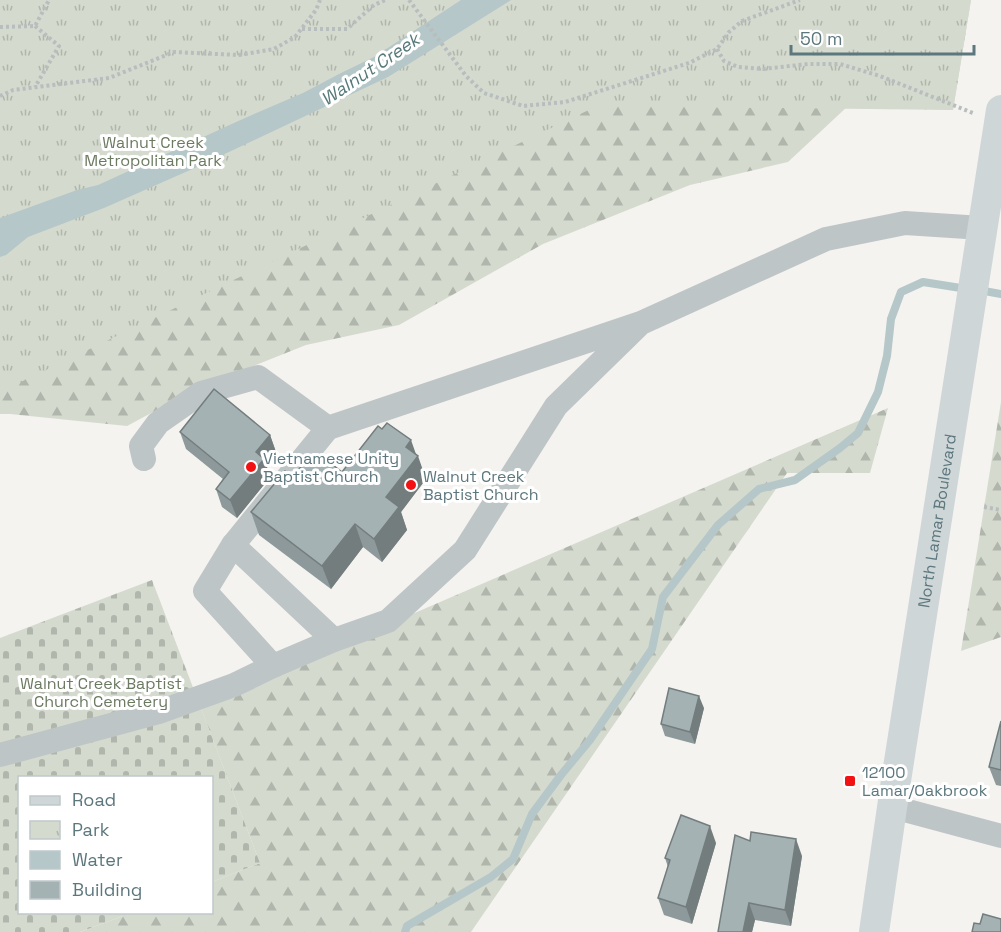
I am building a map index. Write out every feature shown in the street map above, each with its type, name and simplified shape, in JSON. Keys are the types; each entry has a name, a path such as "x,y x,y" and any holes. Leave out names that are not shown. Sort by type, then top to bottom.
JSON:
{"main road":[{"name":"North Lamar Boulevard","path":"874,932 982,232 987,112"}],"lane":[{"path":"273,666 205,591 233,545 328,428 641,323 825,238 905,223 982,232"},
{"path":"0,755 159,712 234,685 334,640 388,621 465,550 556,406 641,323"},
{"path":"144,459 141,446 158,423 201,393 258,377 328,428"},
{"path":"233,545 334,640"},
{"path":"892,807 1001,836"}],"path":[{"path":"35,26 49,0"},
{"path":"0,96 13,90 109,78 174,52 239,55 274,49 295,38 316,10 320,0"},
{"path":"301,29 347,29 374,6 385,0"},
{"path":"409,0 466,76 484,93 523,106 565,102 689,63 717,49 729,32 742,21 800,0"},
{"path":"0,27 35,26 59,46 35,87"},
{"path":"717,49 724,61 738,67 763,69 808,64 840,64 987,112"},
{"path":"984,507 1001,510"}],"green space":[{"name":"Walnut Creek Metropolitan Park","path":"0,0 971,0 953,110 848,106 788,162 690,185 543,244 399,325 306,345 196,389 127,426 0,414"},
{"name":"Walnut Creek Metropolitan Park","path":"0,0 971,0 953,110 597,106 0,392"},
{"path":"1001,402 1001,637 961,651"},
{"path":"888,408 870,473 787,473 471,932 80,932 128,914 213,914 213,882 260,863 200,706"},
{"name":"Walnut Creek Baptist Church Cemetery","path":"152,580 260,863 213,882 213,776 18,776 18,914 128,914 80,932 0,932 0,638"}],"water":[{"name":"Walnut Creek","path":"461,0 511,0 388,77 197,167 104,208 28,237 6,255 0,257 0,218 77,190 98,185 303,93 374,57"}],"building":[{"path":"214,389 270,435 256,452 264,459 230,500 216,489 229,472 180,432"},
{"path":"387,423 411,440 406,447 418,456 386,497 399,507 374,539 355,524 322,566 251,512 285,471 293,477 309,456 315,460 319,454 342,472 378,426 382,429"},
{"path":"669,688 699,696 690,732 661,724"},
{"path":"1001,721 1001,770 989,767"},
{"path":"681,815 710,826 686,907 658,898 670,860 665,858"},
{"path":"751,832 796,839 785,910 749,903 743,932 718,932 735,835 750,841"},
{"path":"983,914 1001,919 1001,932 972,932 974,923 980,924"}],"waterway":[{"path":"405,932 407,926 491,877 513,859 532,814 590,740 652,649 663,597 718,525 759,489 795,480 858,433 878,392 887,356 891,319 901,292 923,282 967,289"},
{"path":"979,290 1001,294"}],"place":[{"name":"Vietnamese Unity Baptist Church","path":"251,467"},
{"name":"Walnut Creek Baptist Church","path":"411,485"},
{"name":"12100 Lamar/Oakbrook","path":"850,781"}]}
